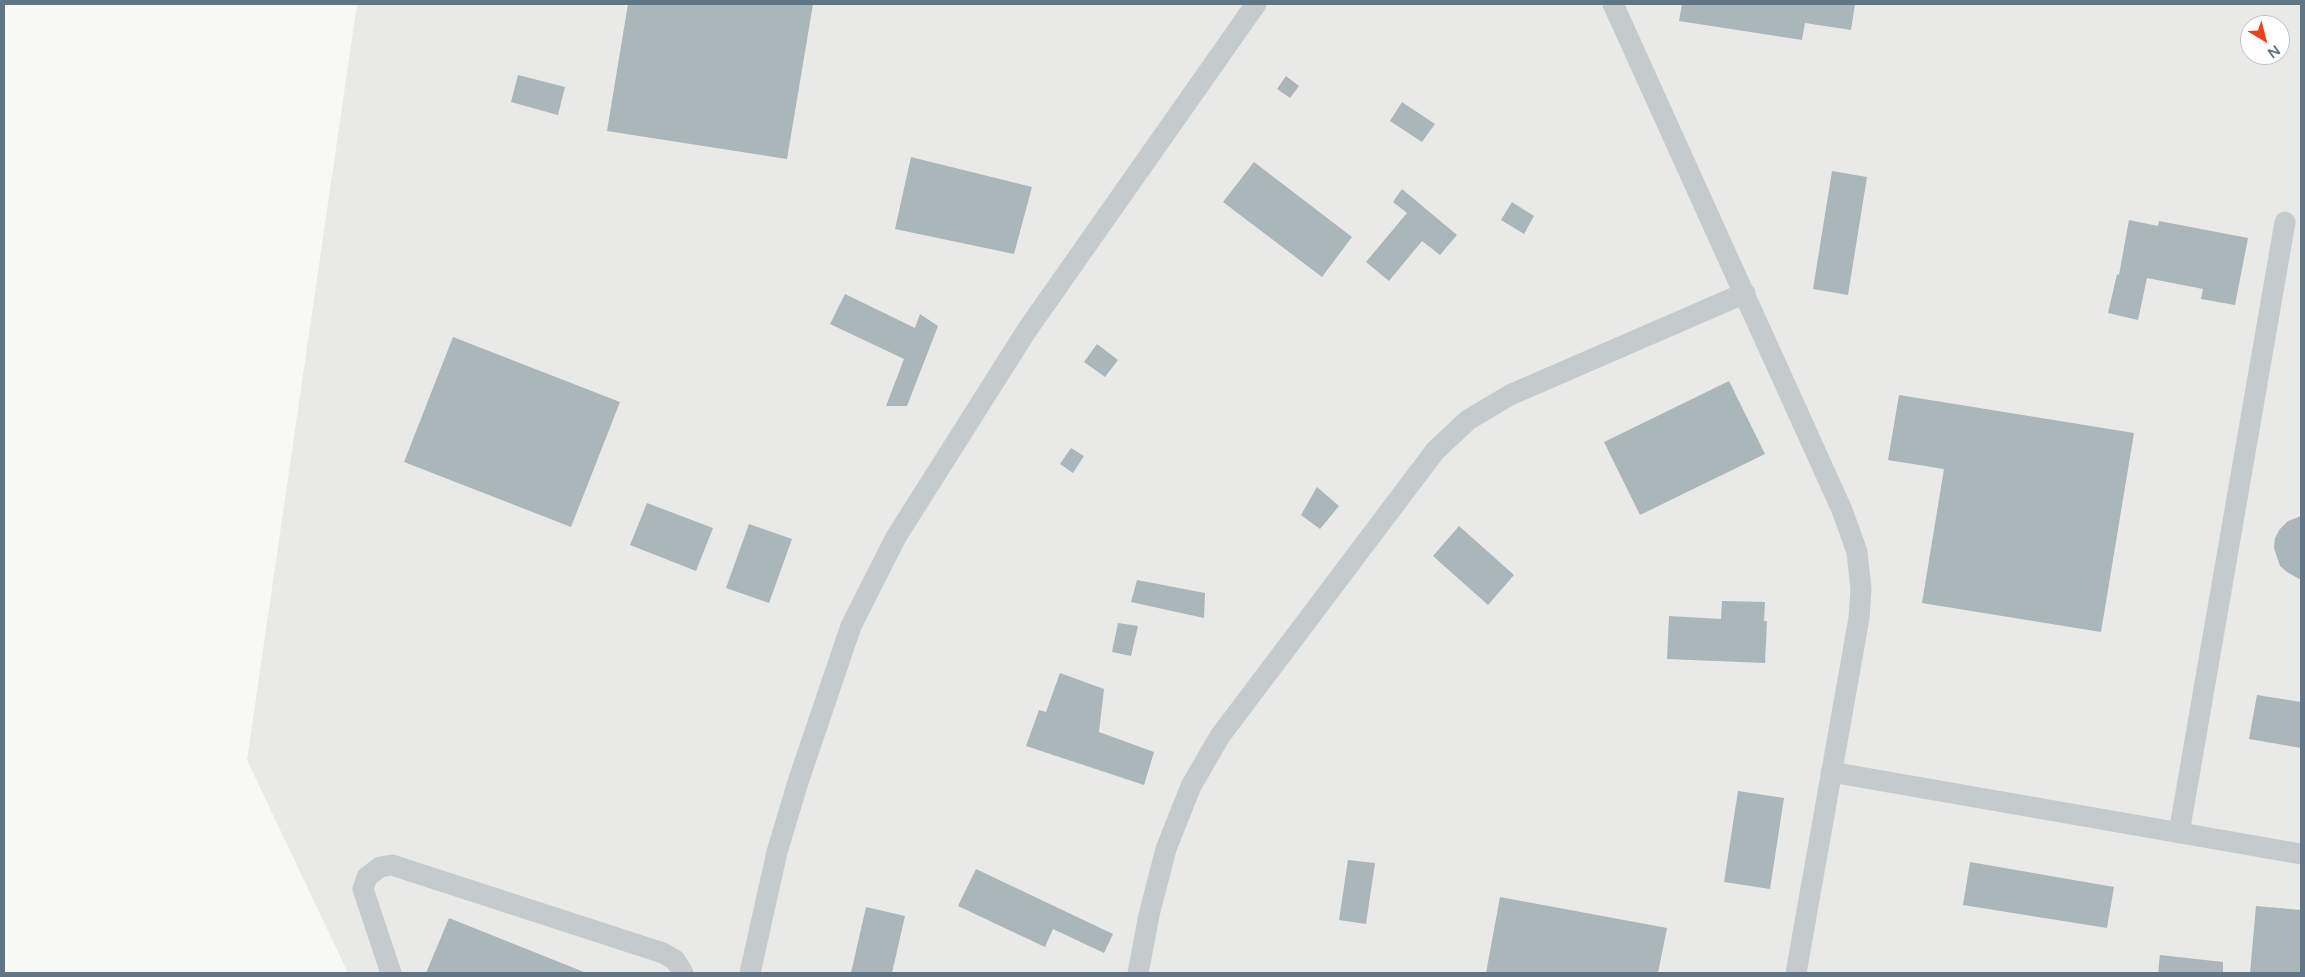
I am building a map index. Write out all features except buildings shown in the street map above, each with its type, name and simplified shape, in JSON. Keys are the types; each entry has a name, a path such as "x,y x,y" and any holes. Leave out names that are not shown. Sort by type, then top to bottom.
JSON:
{"street":[{"path":"750,973 777,852 798,782 851,626 896,537 1027,330 1256,4"},
{"path":"1614,4 1842,510 1857,552 1861,589 1859,618 1796,973"},
{"path":"2179,833 2285,222"},
{"path":"1138,973 1149,915 1166,849 1191,786 1220,736 1434,451 1468,420 1510,395 1745,293"},
{"path":"1831,772 2301,854"},
{"path":"391,973 363,889 367,877 380,867 392,865 663,953 675,960 683,973"}],"shaded area":[{"path":"357,4 2301,4 2301,973 348,973 247,760"}]}
